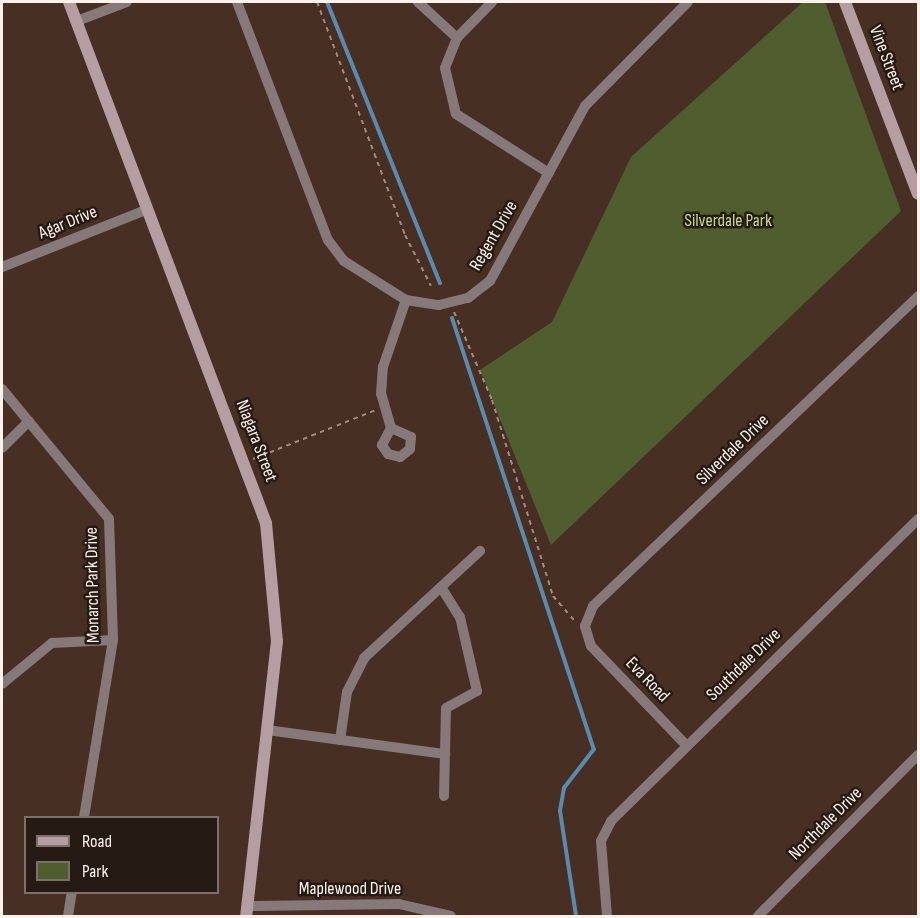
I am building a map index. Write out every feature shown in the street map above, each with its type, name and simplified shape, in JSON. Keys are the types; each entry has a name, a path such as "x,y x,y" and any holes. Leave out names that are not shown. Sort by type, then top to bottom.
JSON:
{"main road":[{"name":"Niagara Street","path":"69,2 146,210 246,462 266,523 274,580 277,641 247,911"},
{"name":"Vine Street","path":"845,2 918,194"}],"street":[{"path":"77,21 127,2"},
{"name":"Regent Drive","path":"237,2 328,240 344,261 406,300 450,302 468,298 490,281 549,173 600,88 688,2"},
{"path":"418,2 457,38"},
{"path":"492,2 457,38 445,68 456,114 549,173"},
{"name":"Agar Drive","path":"2,267 146,210"},
{"name":"Silverdale Drive","path":"588,636 585,626 593,606 918,296"},
{"path":"390,428 384,406 383,367 406,300"},
{"name":"Monarch Park Drive","path":"2,389 109,519 112,640 84,816"},
{"path":"2,448 29,421"},
{"name":"Southdale Drive","path":"607,916 601,841 611,821 918,519"},
{"path":"340,740 347,692 364,658 480,551"},
{"path":"441,587 460,617 477,691 446,708 444,796"},
{"name":"Eva Road","path":"588,636 591,646 686,745"},
{"path":"2,684 52,643 112,640"},
{"path":"267,730 445,754"},
{"name":"Northdale Drive","path":"758,916 918,755"},
{"path":"68,916 72,894"},
{"name":"Maplewood Drive","path":"247,911 399,904 451,916"}],"path":[{"path":"317,2 405,235 431,286"},
{"path":"450,302 492,400 553,596 588,636"},
{"path":"246,462 384,406"}],"green space":[{"name":"Silverdale Park","path":"803,2 825,2 901,211 551,545 480,370 552,322 631,157"}],"waterway":[{"path":"327,2 440,283"},
{"path":"452,318 594,749 564,788 560,811 576,916"}]}
